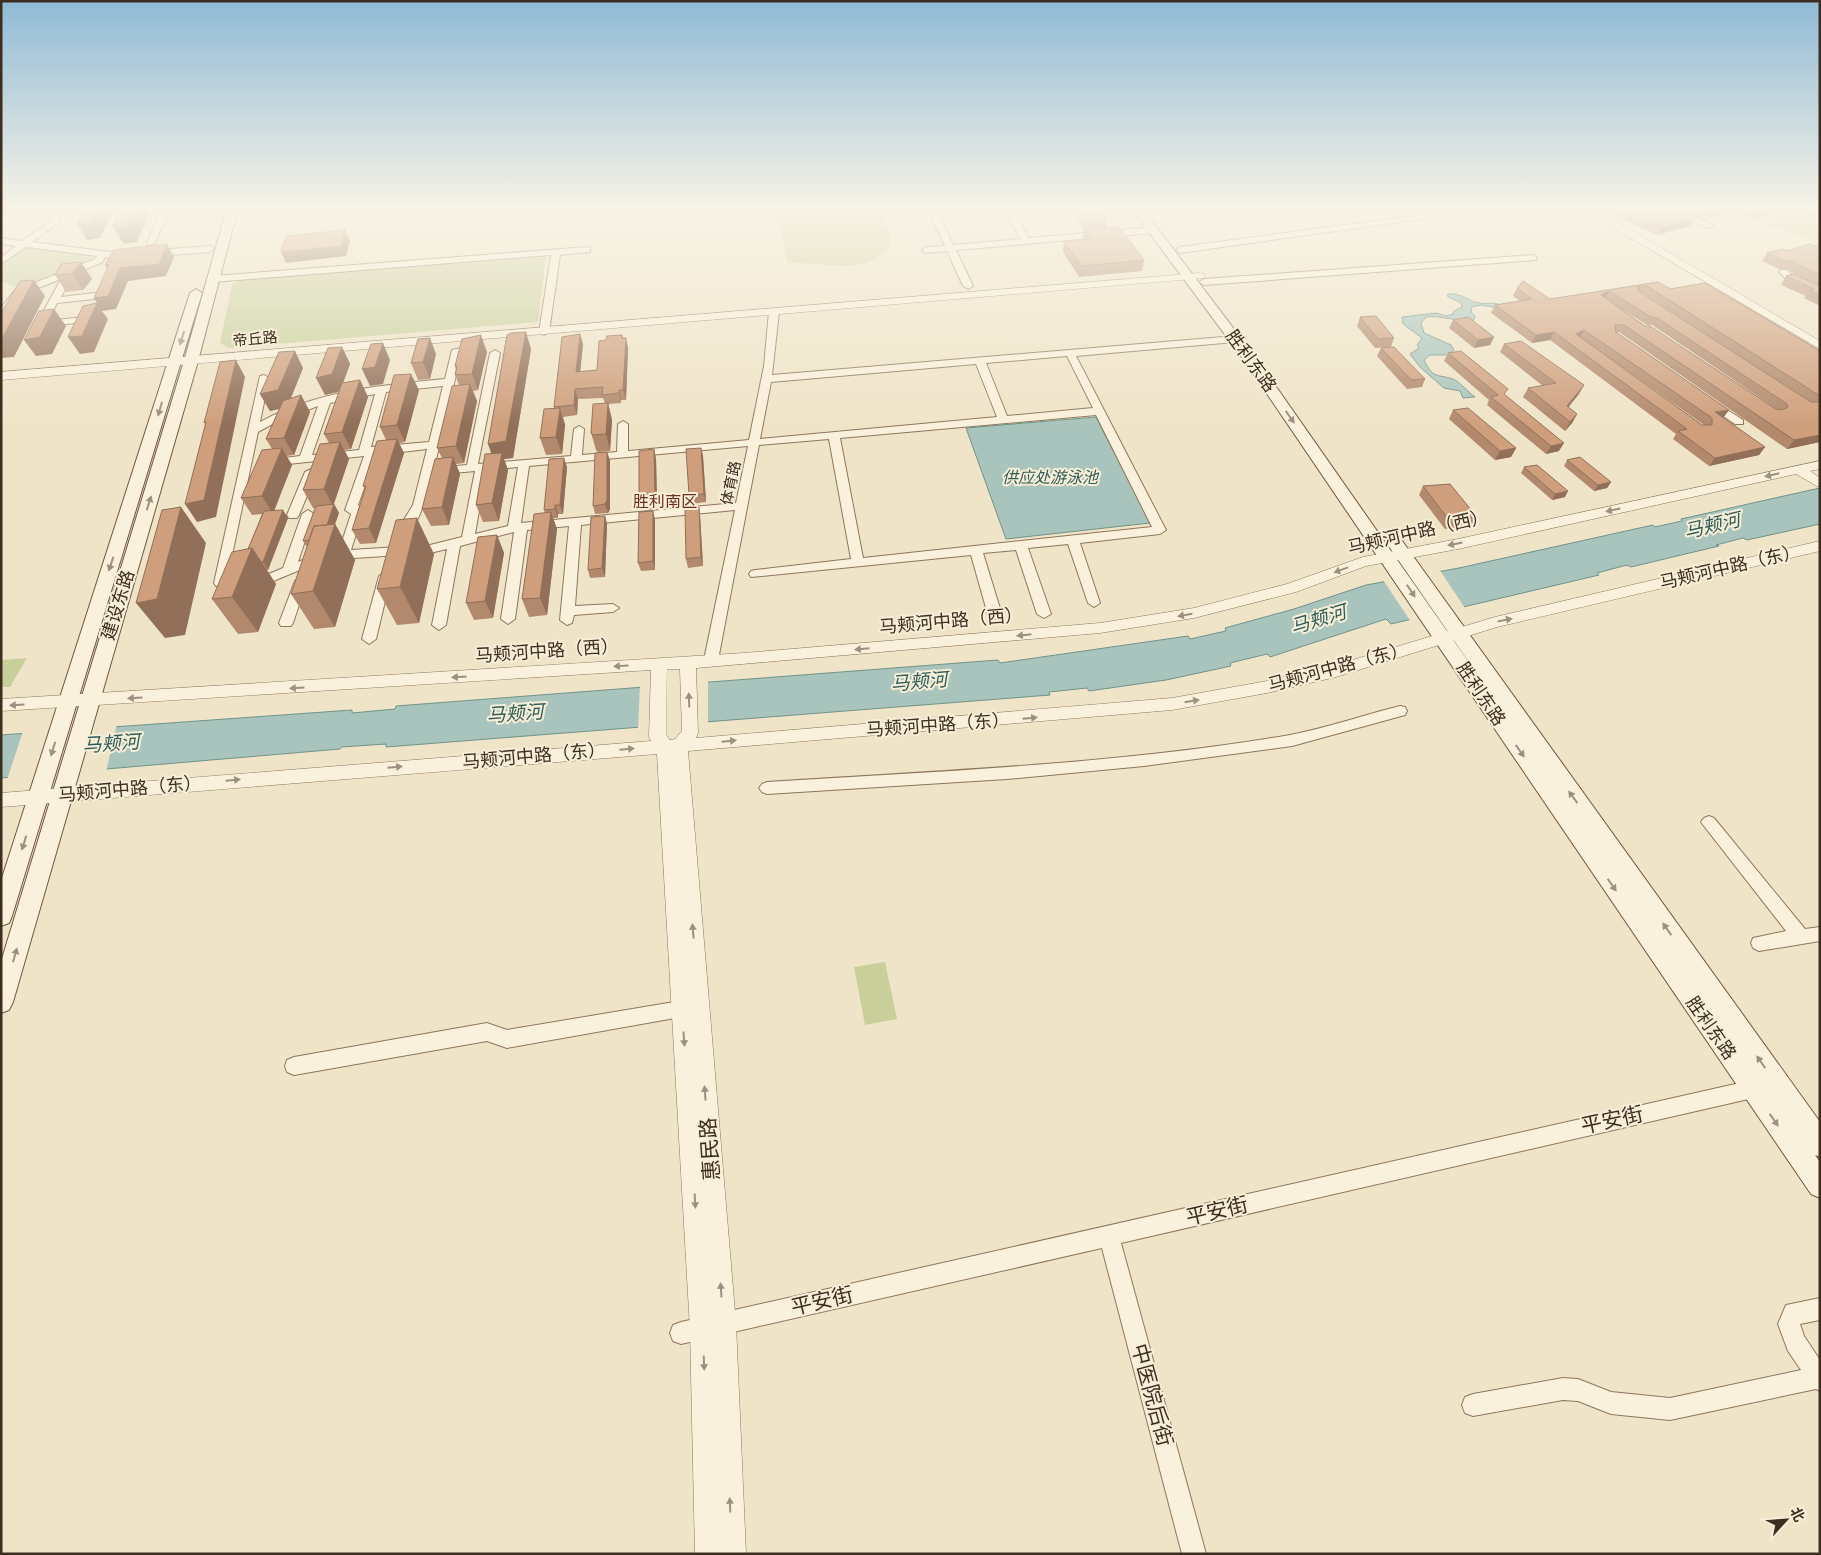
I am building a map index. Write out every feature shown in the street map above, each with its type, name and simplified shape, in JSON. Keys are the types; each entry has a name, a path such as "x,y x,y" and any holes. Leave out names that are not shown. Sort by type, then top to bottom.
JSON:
{"main road":[{"name":"建设东路","path":"1,916 200,281"},
{"name":"建设东路","path":"1,1002 191,361 213,281"},
{"name":"胜利东路","path":"1200,281 1234,338 1436,615 1753,1089 1820,1185"},
{"name":"胜利东路","path":"1200,281 1264,360 1352,483"},
{"name":"胜利东路","path":"1381,523 1397,559"},
{"name":"胜利东路","path":"1451,637 1820,1144"}],"street":[{"path":"1,315 13,292 47,281"},
{"path":"65,281 41,325 92,319"},
{"path":"544,332 552,281"},
{"path":"965,281 968,286"},
{"name":"帝丘路","path":"1,376 1166,281"},
{"path":"1709,281 1820,346"},
{"path":"1796,281 1820,292"},
{"path":"54,301 103,295"},
{"name":"体育路","path":"711,660 766,379 774,312"},
{"path":"766,379 1234,338"},
{"path":"368,639 391,551 419,505 434,445 449,399 449,382 457,350"},
{"path":"468,540 482,395 495,352"},
{"path":"755,574 1160,530 1070,353"},
{"path":"980,361 1003,420"},
{"path":"264,378 220,583 230,584 266,580 308,561 344,553 430,548 517,527 741,506"},
{"path":"253,430 274,418 325,402 340,402 381,391 449,382"},
{"path":"344,553 381,391"},
{"path":"1700,395 1738,422"},
{"path":"294,515 317,455 325,402"},
{"path":"428,472 1100,411"},
{"path":"622,455 623,424"},
{"path":"576,459 580,429"},
{"path":"834,436 858,563"},
{"path":"244,465 317,455 434,445"},
{"path":"508,619 524,464"},
{"name":"马颊河中路（西）","path":"1,705 88,706 658,667 711,660 1004,637 1154,620 1242,601 1291,588 1364,562 1397,559 1820,465"},
{"path":"1798,470 1817,483"},
{"path":"289,569 308,514"},
{"path":"575,522 567,615 613,608"},
{"path":"1073,540 1094,603"},
{"path":"439,625 454,543"},
{"path":"1021,545 1044,614"},
{"name":"马颊河中路（东）","path":"1,800 40,792 673,740 1022,718 1172,704 1327,673 1451,637 1495,622 1820,546"},
{"path":"976,550 995,616"},
{"path":"286,623 308,561"},
{"path":"673,740 688,664"},
{"path":"658,667 673,740"},
{"path":"767,788 1007,773 1144,760 1292,740 1400,711"},
{"name":"惠民路","path":"673,740 690,1007 709,1554"},
{"path":"1709,822 1801,937"},
{"path":"1759,943 1820,934"},
{"path":"294,1066 487,1032 506,1039 690,1007"},
{"name":"平安街","path":"702,1329 1110,1236 1414,1164 1753,1089"},
{"name":"中医院后街","path":"1110,1236 1194,1554"},
{"path":"1473,1405 1563,1389 1578,1390 1611,1404 1670,1409 1819,1379 1796,1343 1789,1324 1794,1313 1820,1309"},
{"name":"惠民路","path":"702,1329 732,1554"}],"green space":[{"path":"1,281 37,281 15,286"},
{"path":"239,281 543,281 538,322 229,348 220,343 232,285"},
{"path":"27,658 10,687 1,687 1,660"},
{"path":"885,962 897,1019 865,1025 854,967"}],"water":[{"path":"1448,294 1458,295 1476,302 1500,305 1498,308 1481,305 1472,307 1471,312 1475,316 1473,321 1426,317 1421,323 1424,333 1451,345 1454,350 1448,355 1430,355 1424,360 1430,370 1436,375 1456,380 1475,397 1463,398 1460,391 1444,388 1421,368 1410,354 1419,348 1417,345 1422,338 1403,324 1402,317 1437,313 1446,316 1453,314 1454,311 1462,307 1461,303 1447,296"},
{"name":"供应处游泳池","path":"1096,417 1150,523 1006,539 966,428"},
{"name":"马颊河","path":"1820,488 1820,524 1747,540 1743,538 1716,545 1719,546 1631,567 1627,565 1597,573 1599,575 1391,624 1386,619 1270,657 1267,654 1230,663 1231,666 1166,680 1089,691 1087,688 1049,692 1050,695 386,747 386,744 342,747 340,749 1,778 1,735 352,710 352,713 395,709 396,706 998,660 1000,663 1188,636 1190,639 1226,631 1225,628 1294,609 1366,585 1459,568 1653,525 1655,527 1682,521 1681,519"}],"pier":[{"path":"1439,569 1465,608 1411,622 1383,580"},
{"path":"708,680 708,724 638,730 640,685"},
{"path":"117,724 106,772 7,780 23,731"}],"building":[{"path":"20,281 34,281 1,340 1,313"},
{"path":"102,281 115,281 108,296 94,298"},
{"path":"1523,281 1550,299 1658,282 1670,289 1705,283 1820,351 1820,396 1647,286 1638,286 1638,291 1811,402 1820,402 1820,435 1794,440 1624,325 1615,325 1616,332 1729,410 1715,412 1765,447 1715,458 1678,431 1687,429 1554,332 1536,335 1495,305 1532,299 1517,288","holes":["1609,291 1651,317 1657,318 1787,404 1788,407 1782,410 1776,409 1650,326 1645,326 1601,295","1584,330 1712,418 1712,425 1702,425 1576,334"]},
{"path":"1796,281 1808,281 1820,286 1820,295 1810,290 1814,289"},
{"path":"97,303 82,336 68,337 83,306"},
{"path":"54,309 40,337 24,340 39,311"},
{"path":"1376,316 1394,338 1378,339 1360,317"},
{"path":"1468,317 1494,337 1478,340 1453,320"},
{"path":"526,332 506,441 488,444 507,335"},
{"path":"580,334 576,372 597,370 599,341 606,340 607,336 622,335 622,338 626,338 623,390 619,390 619,393 602,395 603,387 575,389 574,405 554,407 562,337"},
{"path":"481,335 472,374 455,375 457,366 455,366 462,339"},
{"path":"430,338 423,362 411,363 418,339"},
{"path":"1521,341 1584,385 1567,406 1577,414 1570,422 1528,388 1556,383 1504,344"},
{"path":"383,343 375,367 362,369 371,344"},
{"path":"342,347 332,374 316,378 328,348"},
{"path":"1394,347 1425,379 1411,380 1381,348"},
{"path":"295,351 278,390 260,394 279,352"},
{"path":"1461,351 1508,389 1504,394 1564,443 1551,446 1491,397 1498,395 1448,353"},
{"path":"236,360 204,500 185,504 220,362"},
{"path":"411,374 397,425 380,427 394,375"},
{"path":"360,380 342,432 324,434 342,383"},
{"path":"470,384 456,446 437,448 452,386"},
{"path":"301,395 284,438 266,439 283,401"},
{"path":"608,403 606,434 593,435 591,433 593,404"},
{"path":"560,408 556,437 540,438 544,409"},
{"path":"1468,408 1516,448 1500,451 1453,410"},
{"path":"397,439 369,528 352,530 366,486 363,486 377,441"},
{"path":"340,442 324,489 303,490 320,444"},
{"path":"282,448 262,496 241,498 262,450"},
{"path":"701,448 704,494 689,495 686,449"},
{"path":"654,449 655,495 653,500 639,501 639,451"},
{"path":"607,452 607,500 605,504 593,506 595,453"},
{"path":"502,453 492,503 476,505 485,454"},
{"path":"453,457 442,507 422,509 435,459"},
{"path":"1580,457 1611,482 1598,485 1567,460"},
{"path":"564,458 560,505 555,505 555,509 544,510 549,459"},
{"path":"1537,465 1568,491 1555,494 1524,467"},
{"path":"1450,484 1477,517 1449,520 1423,486"},
{"path":"334,504 327,525 314,526 309,540 303,541 316,506"},
{"path":"181,507 157,599 136,603 162,510"},
{"path":"699,507 701,557 686,559 685,508"},
{"path":"283,510 263,562 261,562 252,548 248,549 264,511"},
{"path":"653,511 653,561 638,563 639,512"},
{"path":"551,512 540,598 522,599 534,514"},
{"path":"605,516 602,568 588,570 591,517"},
{"path":"417,518 400,587 377,589 396,520"},
{"path":"335,524 313,591 291,594 314,526"},
{"path":"497,535 485,601 466,603 478,537"},
{"path":"252,548 232,597 212,599 232,552"}],"district":[{"name":"胜利南区","path":"665,501"}]}
